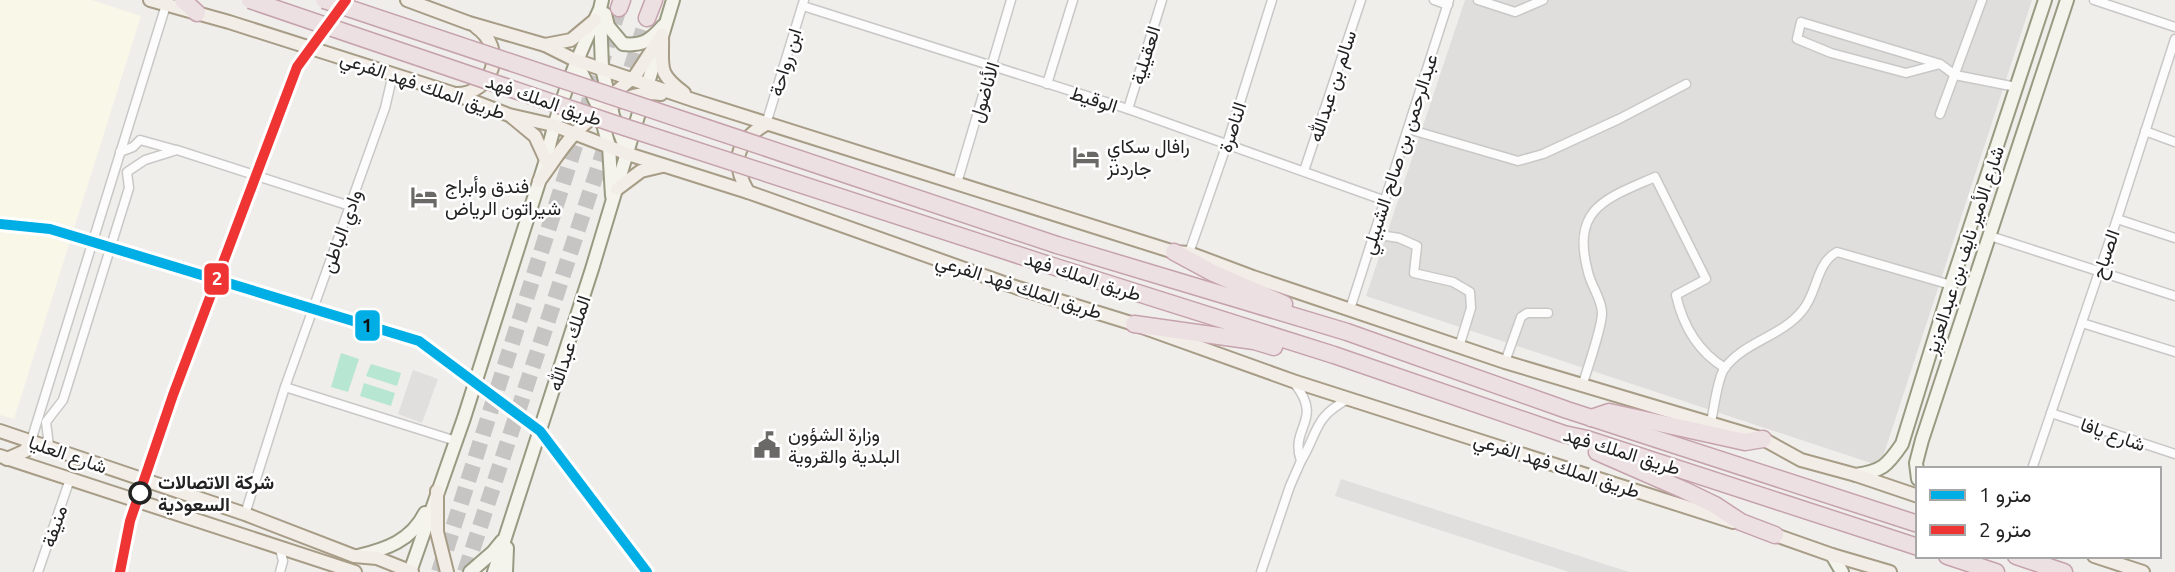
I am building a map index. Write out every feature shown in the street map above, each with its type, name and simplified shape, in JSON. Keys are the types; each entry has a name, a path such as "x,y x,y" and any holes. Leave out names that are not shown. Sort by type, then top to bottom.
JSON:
{"highway":[{"path":"183,0 197,13"},
{"name":"طريق الملك فهد","path":"250,0 625,127 1335,355 1564,434 1587,439 1916,546"},
{"name":"طريق الملك فهد","path":"324,0 1057,245 1337,329 1591,418 1916,523"},
{"path":"648,18 654,0"},
{"path":"1182,253 1213,273 1337,329"},
{"path":"1134,324 1254,341 1321,359 1335,355"},
{"path":"1591,418 1609,412 1745,442 1763,439"},
{"path":"1564,434 1578,444 1715,505 1741,522 1775,535"},
{"path":"1953,558 1996,572"},
{"path":"2022,558 2064,572"}],"main road":[{"name":"طريق الملك فهد الفرعي","path":"150,0 393,74 509,115 553,125 628,154 748,192 1018,288 1134,324 1293,381 1890,572"},
{"path":"407,0 469,23 545,45 575,60 631,78 646,89 693,100 1182,253 1505,362 1711,422 1763,439 1801,460 1916,495"},
{"path":"553,125 646,89 673,0"},
{"name":"شارع الأمير نايف بن عبدالعزيز","path":"1856,475 1877,471 1888,464 1902,444 1951,285 2045,0"},
{"name":"شارع الأمير نايف بن عبدالعزيز","path":"1916,467 1922,440 2067,0"},
{"path":"545,45 571,40 600,7"},
{"path":"600,7 608,26 623,44 636,46 648,42 666,22"},
{"path":"411,572 546,160 553,125 575,60 600,7"},
{"path":"600,7 605,106 615,195"},
{"path":"452,93 465,94 475,91 483,85 494,68 495,57 488,38 469,23"},
{"path":"539,181 575,133 631,78 662,35"},
{"path":"662,35 663,70 666,80 693,100"},
{"path":"575,60 605,106 628,154"},
{"name":"الملك عبدالله","path":"508,532 628,154 646,89"},
{"path":"509,115 535,136 546,160"},
{"path":"748,192 738,174 738,156 748,137 766,124"},
{"path":"615,195 641,171 664,166"},
{"name":"شارع العليا","path":"0,431 245,514 354,556 377,558 411,572"},
{"path":"1902,444 1900,453 1911,457 1922,440"},
{"path":"3,457 26,451 31,441"},
{"name":"شارع العليا","path":"3,457 353,572"},
{"path":"354,556 397,544 422,520 437,491"},
{"path":"437,491 437,532 447,572"},
{"path":"470,572 493,552 508,532"},
{"path":"494,572 508,532"},
{"path":"506,572 508,532"},
{"path":"1832,555 1842,572"},
{"path":"2100,558 2143,572"}],"street":[{"name":"الأناضول","path":"957,183 1011,0"},
{"path":"1047,84 1073,0"},
{"name":"العقيلية","path":"1128,109 1162,0"},
{"name":"الناصرة","path":"1182,253 1227,144 1272,0"},
{"name":"سالم بن عبدالله","path":"1304,171 1361,0"},
{"path":"1434,0 1449,2"},
{"path":"1478,0 1515,12 1543,0"},
{"path":"1940,114 1982,0"},
{"path":"2094,0 2175,26"},
{"name":"عبدالرحمن بن صالح الشبيلي","path":"1350,309 1449,2"},
{"name":"الوقيط","path":"804,3 1128,109 1383,200"},
{"name":"ابن رواحة","path":"766,124 804,3"},
{"path":"31,441 166,5"},
{"path":"1940,64 1906,73 1831,53 1797,39 1801,22 1940,64 1955,75 2016,88"},
{"name":"الصباح","path":"2033,467 2100,272 2175,39"},
{"name":"وادي الباطن","path":"245,514 285,387 385,108 393,74"},
{"path":"1408,129 1518,161 1543,154 1686,84"},
{"path":"2144,131 2175,142"},
{"path":"120,152 133,147 140,140 350,206"},
{"path":"49,446 46,422 63,400 129,188 128,172 145,160 177,150"},
{"path":"1582,386 1602,313 1588,274 1583,239 1592,211 1606,200 1655,177 1706,279 1676,295 1681,317 1710,359 1725,368"},
{"path":"2117,219 2175,238"},
{"path":"1374,234 1399,238 1417,246 1414,273 1453,282 1469,292 1471,308 1459,347"},
{"path":"1990,236 2175,296"},
{"path":"1711,422 1722,371 1741,352 1790,323 1804,310 1826,258 1837,253 1951,285"},
{"path":"1505,362 1521,317 1527,313 1548,313"},
{"path":"2082,323 2175,352"},
{"path":"1293,381 1308,404 1307,418 1296,447 1301,461"},
{"path":"285,387 456,441"},
{"path":"1261,572 1290,485 1317,424 1330,409 1349,399"},
{"name":"شارع يافا","path":"2051,413 2175,454"},
{"name":"منيفة","path":"38,572 70,479"},
{"path":"280,549 284,561 280,572"}],"shaded area":[{"path":"0,0 92,0 141,16 14,419 0,415"},
{"path":"1465,0 2032,0 1880,466 1366,296"},
{"path":"413,370 438,379 422,423 398,414"},
{"path":"1341,479 1629,572 1569,572 1335,496"}],"green space":[{"path":"341,353 359,359 348,392 331,387"},
{"path":"371,364 401,373 397,386 366,376"},
{"path":"364,383 395,393 391,406 360,396"}],"tunnel":[{"path":"439,572 619,8"},
{"path":"624,91 647,18"},
{"path":"465,572 610,132"}],"metro line":[{"name":"2","path":"120,572 130,521 173,395 297,67 346,0"},
{"name":"1","path":"0,224 50,229 419,341 540,431 647,572"}],"place":[{"name":"رافال سكاي جاردنز","path":"1086,157"},
{"name":"فندق وأبراج شيراتون الرياض","path":"424,197"},
{"name":"وزارة الشؤون البلدية والقروية","path":"767,445"},
{"name":"شركة الاتصالات السعودية","path":"140,493"}]}
